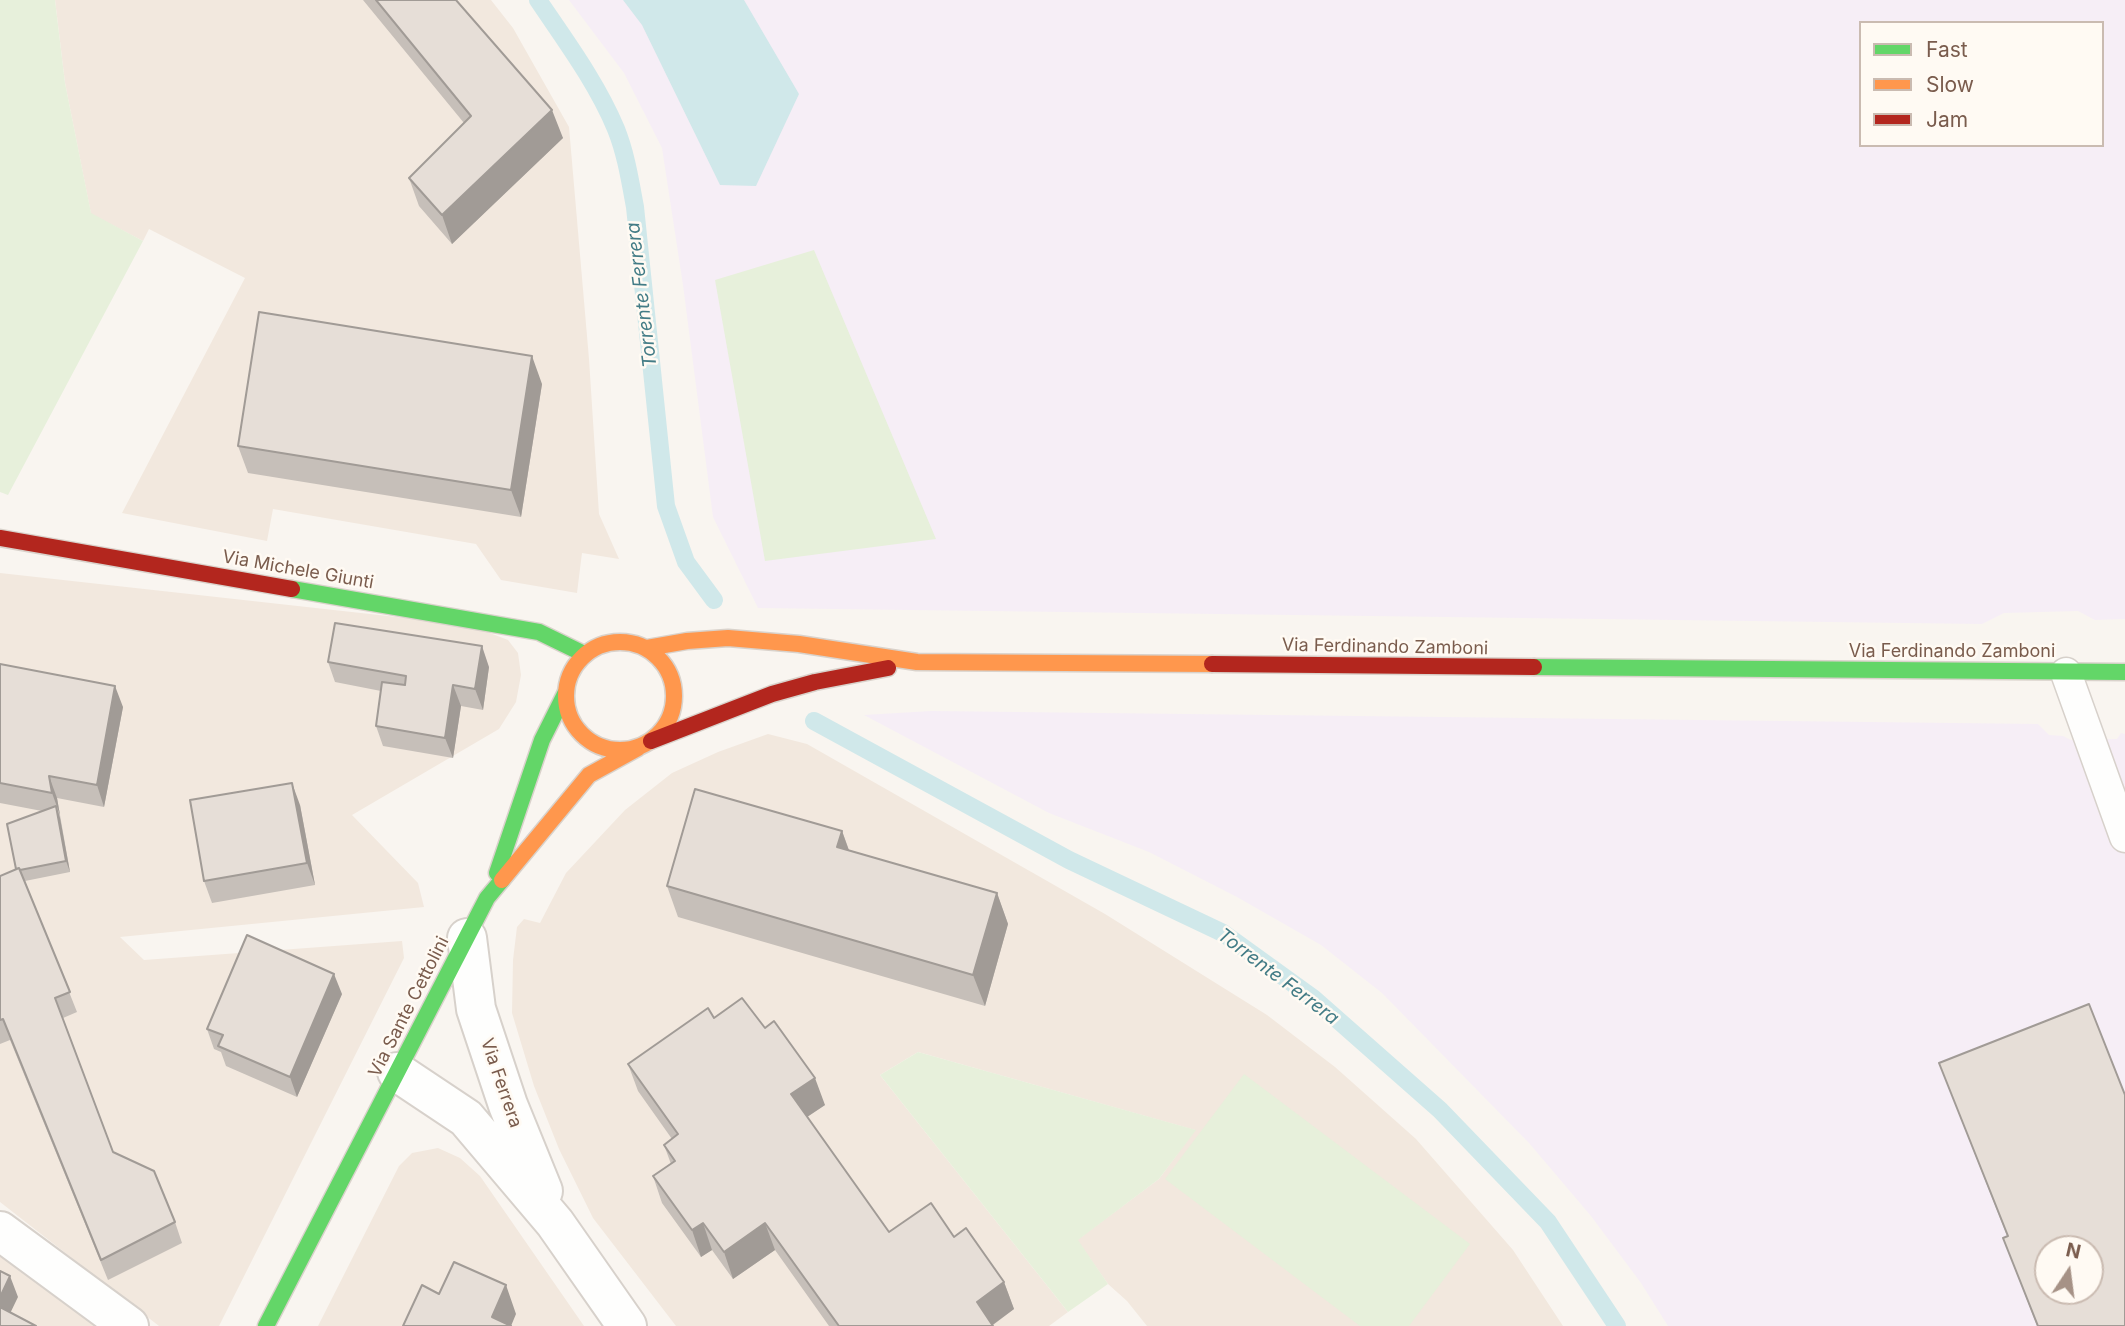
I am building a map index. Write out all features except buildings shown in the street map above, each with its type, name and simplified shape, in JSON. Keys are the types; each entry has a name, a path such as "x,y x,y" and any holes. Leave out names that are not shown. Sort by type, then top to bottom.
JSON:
{"street":[{"name":"Via Michele Giunti","path":"0,538 539,632 584,654"},
{"name":"Via Ferdinando Zamboni","path":"584,654 598,646 615,642 632,643 647,648 681,640 729,638 773,641 917,662 2125,672"},
{"path":"565,694 567,711 575,727 587,740 603,748 621,750 645,744 663,730 671,716 674,701 674,685 668,670 660,658 647,648"},
{"path":"487,898 542,740 565,694 574,665 584,654"},
{"name":"Via Sante Cettolini","path":"266,1326 487,898 589,775 645,744 739,705 820,680 917,662"},
{"name":"Via Ferrera","path":"467,938 476,1009 508,1105 555,1223"},
{"name":"Via Ferrera","path":"397,1072 466,1118 555,1223 627,1326"},
{"path":"0,1231 129,1326"}],"lane":[{"path":"2066,673 2125,837"}],"shaded area":[{"path":"55,0 491,0 513,28 569,127 599,514 619,559 582,553 577,593 501,580 476,544 273,509 267,541 122,513 245,278 149,229 143,241 91,214 65,83"},
{"path":"569,0 2125,0 2125,619 2095,620 2078,611 2004,613 1982,624 758,608 713,517 662,148 624,73"},
{"path":"0,573 469,625 508,640 518,653 521,675 516,702 499,729 352,815 418,883 424,907 120,937 144,960 402,941 404,958 219,1326 159,1326 0,1202"},
{"path":"931,711 2038,724 2049,735 2063,736 2071,740 2117,739 2121,733 2125,734 2125,1326 1668,1326 1641,1283 1591,1216 1529,1143 1382,993 1321,945 1237,897 1149,852 1049,813 864,715"},
{"path":"768,734 807,744 1105,914 1267,1015 1335,1067 1416,1139 1513,1250 1563,1326 1147,1326 1127,1301 1108,1284 1077,1240 1159,1179 1195,1130 918,1052 880,1075 1068,1312 1049,1326 676,1326 593,1218 559,1149 534,1086 512,1013 517,927 524,919 540,923 566,873 625,810 672,773 718,752"},
{"path":"438,1148 460,1158 480,1176 584,1326 318,1326 399,1166 412,1153"},
{"path":"0,1250 105,1326 0,1326"}],"green space":[{"path":"0,0 55,0 65,83 91,213 143,241 8,495 0,492"},
{"path":"814,250 936,539 765,561 715,280"},
{"path":"918,1052 1196,1130 1159,1179 1078,1240 1108,1284 1068,1312 880,1075"},
{"path":"1244,1074 1470,1244 1409,1326 1360,1326 1165,1179"}],"water":[{"path":"623,0 744,0 799,94 756,186 720,185 642,25"}],"waterway":[{"name":"Torrente Ferrera","path":"538,0 600,95 622,148 635,207 666,506 686,562 714,600"},
{"name":"Torrente Ferrera","path":"814,721 1069,860 1223,933 1313,998 1440,1110 1548,1222 1617,1326"}],"traffic: fast":[{"path":"292,589 539,632 584,654"},
{"path":"1534,667 2125,672"},
{"path":"497,873 542,740 565,694"},
{"path":"266,1326 487,898 502,880"}],"traffic: slow":[{"path":"647,648 728,638 799,644 917,662 1212,664"},
{"path":"620,642 641,646 659,657 670,675 674,696 670,717 659,735 641,746 620,750 599,746 581,735 570,717 566,696 570,675 581,657 599,646 620,642"},
{"path":"502,880 589,775 638,748"}],"traffic: jam":[{"path":"0,538 292,589"},
{"path":"1212,664 1534,667"},
{"path":"651,741 772,694 815,682 888,668"}]}
